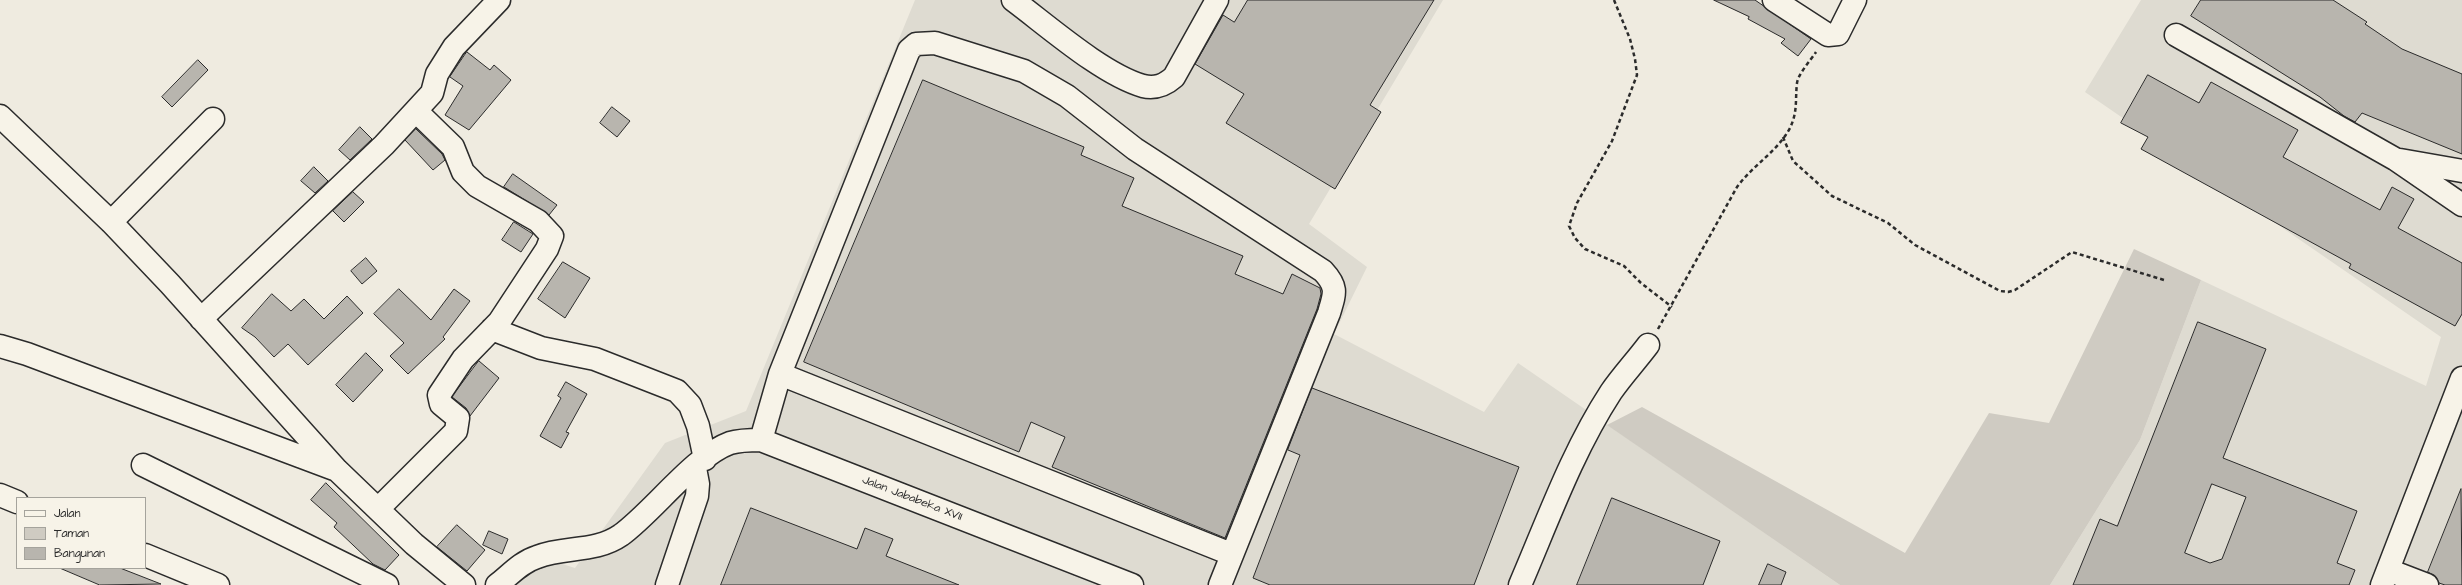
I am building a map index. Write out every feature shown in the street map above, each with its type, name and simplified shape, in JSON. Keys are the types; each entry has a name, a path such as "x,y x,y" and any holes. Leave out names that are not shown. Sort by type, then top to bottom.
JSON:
{"street":[{"path":"201,319 384,145 416,111 432,93 437,74 454,47 499,0"},
{"path":"1013,0 1095,62 1143,86 1154,87 1165,85 1174,77 1217,0"},
{"path":"1774,0 1828,35 1838,34 1855,0"},
{"path":"2176,35 2395,159 2462,205"},
{"path":"761,440 780,374 909,50 916,44 935,43 1024,71 1067,96 1135,149 1323,271 1332,281 1334,294 1329,313 1231,554 1220,585"},
{"path":"378,509 456,431 458,418 441,404 439,395 462,359 492,329 547,248 552,236 538,221 477,186 462,172 453,147 416,111"},
{"path":"0,116 111,222 337,470 414,544 464,585"},
{"path":"111,222 213,119"},
{"path":"2395,159 2462,171"},
{"path":"492,329 541,348 595,359 677,391 690,405 698,426 700,463 697,496 667,585"},
{"path":"1520,585 1573,462 1595,420 1612,391 1648,345"},
{"path":"0,346 27,354 337,470"},
{"path":"780,374 1231,554"},
{"path":"2427,585 2385,577 2462,378"},
{"name":"Jalan Jababeka XVII","path":"497,585 523,564 537,556 597,547 611,541 638,520 700,463 731,443 761,440 1085,576 1132,585"},
{"path":"143,465 387,585"},
{"path":"0,495 16,502"},
{"path":"146,555 218,585"}],"path":[{"path":"1614,0 1630,39 1637,75 1612,141 1577,203 1569,226 1575,238 1585,249 1624,266 1641,283 1672,307"},
{"path":"1648,345 1672,307 1737,187 1748,172 1774,149 1790,128 1797,108 1797,81 1828,35"},
{"path":"1783,137 1793,161 1832,196 1888,222 1915,246 2000,291 2008,292 2014,290 2072,252 2164,280"}],"shaded area":[{"path":"915,0 1443,0 1309,224 1367,267 1334,334 1484,412 1518,363 1840,585 499,585 537,556 575,568 665,443 746,411"},
{"path":"2141,0 2462,0 2462,585 2050,585 2140,440 2201,280 2426,386 2441,337 2085,92"}],"green space":[{"path":"2134,249 2201,280 2140,440 2050,585 1840,585 1607,425 1642,407 1905,553 1989,413 2049,423"}],"building":[{"path":"1248,0 1434,0 1370,105 1381,112 1335,189 1226,123 1244,94 1195,64 1223,15 1234,22"},
{"path":"1714,0 1755,0 1811,39 1798,56 1781,43 1785,39 1748,19 1749,17"},
{"path":"2201,0 2333,0 2367,22 2365,24 2402,49 2462,74 2462,154 2362,113 2355,122 2344,116 2320,97 2191,16"},
{"path":"467,52 490,70 494,65 511,80 469,130 445,115 463,86 450,77"},
{"path":"198,60 208,70 172,107 162,97"},
{"path":"2148,75 2199,103 2211,82 2298,130 2283,157 2380,210 2392,187 2414,199 2398,228 2462,263 2462,314 2455,326 2349,268 2351,264 2141,149 2148,137 2121,123"},
{"path":"923,80 1084,147 1081,155 1134,178 1122,206 1243,256 1235,274 1283,294 1292,274 1320,288 1321,294 1317,309 1225,538 1052,467 1065,437 1031,422 1019,452 804,362"},
{"path":"612,107 630,121 617,137 600,123"},
{"path":"360,127 372,139 350,160 339,150"},
{"path":"416,129 442,154 445,160 433,170 405,140"},
{"path":"314,167 328,181 315,193 301,181"},
{"path":"513,174 557,205 549,215 504,187"},
{"path":"353,192 364,202 344,222 333,211"},
{"path":"514,222 533,234 521,252 502,240"},
{"path":"366,258 377,271 362,284 351,271"},
{"path":"563,262 590,278 565,318 538,299"},
{"path":"399,289 431,320 454,289 470,301 443,337 445,339 408,374 390,356 404,343 374,314"},
{"path":"272,294 291,311 304,299 324,319 347,296 363,313 308,365 288,344 274,357 255,337 242,328"},
{"path":"2198,322 2266,349 2223,458 2357,511 2337,563 2355,570 2349,585 2073,585 2100,519 2117,526","holes":["2212,484 2246,497 2222,559 2210,563 2185,553"]},
{"path":"366,353 383,370 353,402 336,385"},
{"path":"479,361 499,378 470,416 466,408 452,397"},
{"path":"566,382 587,394 566,432 569,433 561,448 540,436 561,398 558,396"},
{"path":"1312,388 1519,467 1474,585 1270,585 1253,578 1300,455 1288,450"},
{"path":"326,483 399,555 385,570 373,564 334,527 337,523 311,500"},
{"path":"2461,489 2462,585 2445,585 2439,583 2436,577 2428,572"},
{"path":"1612,498 1720,541 1703,585 1577,585"},
{"path":"751,508 857,549 865,528 893,539 886,556 959,585 721,585"},
{"path":"457,525 485,550 467,571 437,547"},
{"path":"489,531 508,539 502,554 483,545"},
{"path":"1768,564 1786,572 1781,585 1759,585"},
{"path":"62,569 123,569 161,584 100,585"}]}
